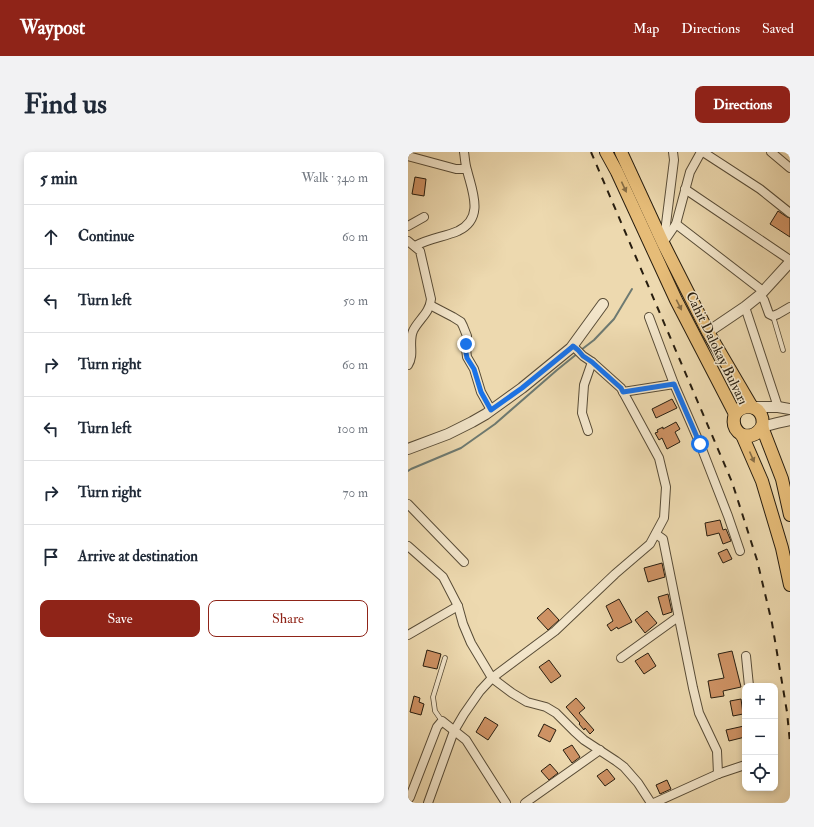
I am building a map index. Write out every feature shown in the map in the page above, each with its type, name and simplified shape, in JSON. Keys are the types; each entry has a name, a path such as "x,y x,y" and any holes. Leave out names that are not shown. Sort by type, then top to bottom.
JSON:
{"highway":[{"path":"735,414 742,407 752,406"},
{"path":"742,435 751,436 756,434 762,427"}],"main road":[{"name":"Cahit Dalokay Bulvarı","path":"606,152 617,172 676,300 735,414 733,418 734,427 738,433 742,435 762,481 782,548 790,585"},
{"name":"Cahit Dalokay Bulvarı","path":"621,152 663,243 708,332 752,406 756,408 763,418 762,427 782,479 790,515"}],"street":[{"path":"412,244 460,230 470,221 474,212 475,201 466,168 464,152"},
{"path":"663,243 674,156 680,152"},
{"path":"663,243 676,224 690,172 702,152 760,189 790,214"},
{"path":"771,152 790,168"},
{"path":"408,156 456,169 466,168"},
{"path":"686,189 790,261 762,293 745,307 708,332"},
{"path":"408,226 424,217"},
{"path":"676,224 762,293 769,314 773,316 790,306"},
{"path":"408,365 412,355 411,343 413,332 430,305 431,299 420,251 412,244"},
{"path":"408,449 472,422 522,388 571,348 575,348 603,304"},
{"path":"430,305 453,317 463,326 467,336 467,358 474,369 481,392 491,410"},
{"path":"745,307 778,407"},
{"path":"649,317 674,384 700,444 740,551"},
{"path":"428,803 454,731 480,691 492,678 555,631 615,574 650,544 664,518 666,487 659,458 621,388 575,348"},
{"path":"588,431 582,413 584,385 592,362"},
{"path":"623,392 674,384"},
{"path":"752,406 790,409"},
{"path":"762,427 790,420"},
{"path":"408,504 464,562"},
{"path":"656,534 663,540 699,713 717,751 718,774"},
{"path":"408,546 443,576 458,606 463,624 471,643 492,678 526,702 553,710 574,732 624,767 651,803"},
{"path":"408,635 458,606"},
{"path":"622,658 678,617"},
{"path":"746,656 749,683"},
{"path":"408,800 437,727 442,721 466,740 506,803"},
{"path":"525,803 600,750"},
{"path":"654,803 718,774 742,766"}],"lane":[{"path":"773,316 783,350"},
{"path":"442,721 435,711 433,697 445,658"}],"building":[{"path":"415,177 426,179 424,196 412,194"},
{"path":"778,211 790,218 790,237 770,224"},
{"path":"672,399 677,408 656,418 652,409"},
{"path":"676,422 680,429 675,432 680,442 667,449 662,438 659,440 655,433 658,432 657,430 663,427 663,429"},
{"path":"720,520 723,530 726,529 731,541 723,544 719,533 707,536 705,523"},
{"path":"727,549 732,559 723,563 718,553"},
{"path":"662,563 665,577 648,582 644,568"},
{"path":"668,594 672,612 663,615 658,597"},
{"path":"619,599 632,622 618,629 617,627 611,631 607,625 613,621 606,606"},
{"path":"548,608 559,620 548,630 537,618"},
{"path":"647,611 657,623 645,633 635,620"},
{"path":"427,650 441,654 437,669 423,666"},
{"path":"732,651 741,687 723,691 724,696 711,698 708,681 724,678 718,654"},
{"path":"648,653 656,666 644,674 635,661"},
{"path":"549,660 561,676 551,683 539,667"},
{"path":"414,696 420,698 419,702 424,704 421,715 410,712"},
{"path":"576,698 585,708 579,713 594,730 590,734 585,728 584,730 566,707"},
{"path":"741,699 742,714 733,716 730,701"},
{"path":"485,717 498,725 488,740 476,732"},
{"path":"544,724 556,730 550,742 538,736"},
{"path":"742,726 742,738 729,741 726,730"},
{"path":"572,745 580,757 572,763 563,750"},
{"path":"550,764 558,773 549,780 541,771"},
{"path":"607,769 615,779 605,786 597,776"},
{"path":"667,780 671,789 660,794 656,785"}],"waterway":[{"path":"581,350 594,340 614,319 632,289"},
{"path":"408,471 461,448 495,424 578,353"}],"railway":[{"path":"591,152 732,482 757,560 772,623 787,712 790,743"}],"route":[{"path":"466,344 467,358 474,369 481,392 491,410 522,388 573,346 621,388 623,392 674,384 700,444"}]}
